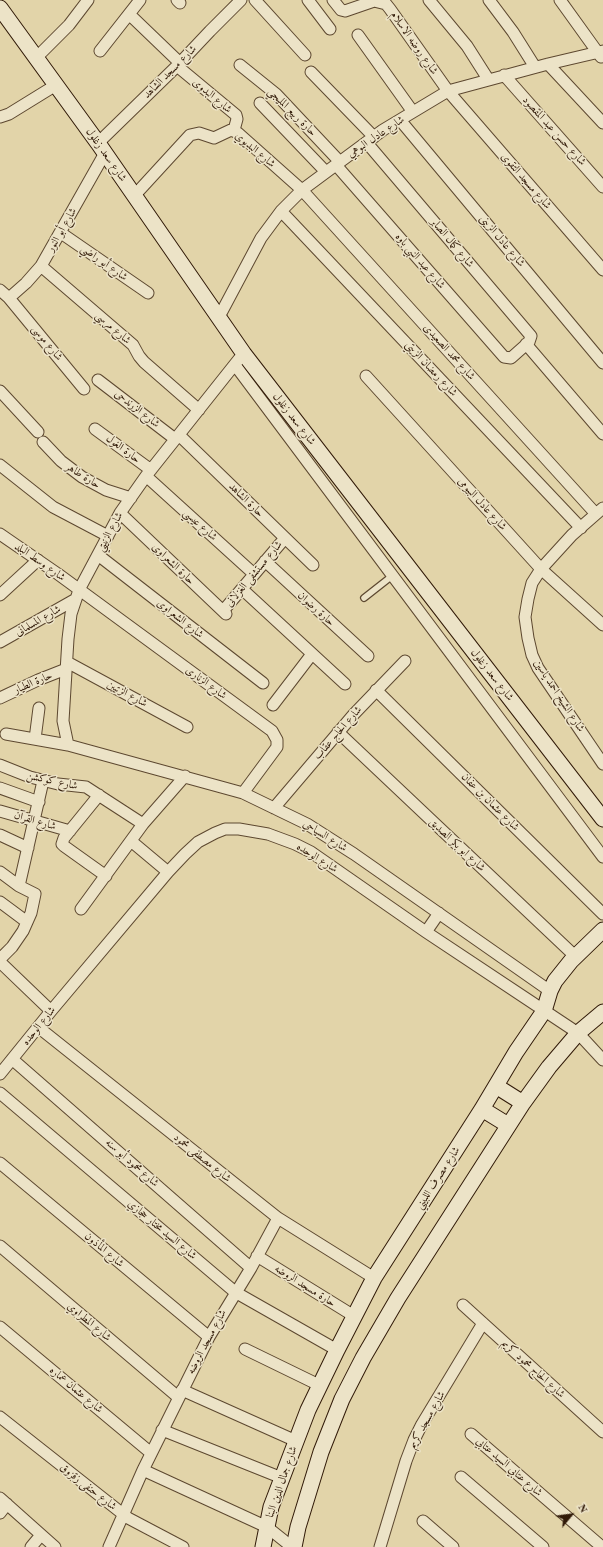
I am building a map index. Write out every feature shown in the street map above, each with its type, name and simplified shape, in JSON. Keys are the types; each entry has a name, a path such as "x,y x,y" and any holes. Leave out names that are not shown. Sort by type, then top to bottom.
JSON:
{"main road":[{"name":"شارع سعد زغلول","path":"1,12 56,85 219,317 239,360 603,819"},
{"name":"شارع مصرف اللبيني","path":"296,1441 319,1385 374,1278 544,1010 555,981 603,930"},
{"path":"293,1547 321,1452 342,1399 363,1358 398,1298 523,1103 549,1067 578,1033 603,1012"},
{"path":"496,1086 523,1103"},
{"path":"482,1109 508,1125"},
{"name":"شارع جمال الدين البنا","path":"263,1547 271,1507 296,1441"}],"street":[{"path":"36,58 69,25 88,0"},
{"path":"100,51 140,0"},
{"name":"شارع مسجد الشاهد","path":"101,148 210,31 241,0"},
{"path":"255,0 305,55"},
{"path":"308,0 330,29"},
{"name":"شارع روضه الاسلام","path":"333,0 341,10 345,11 368,2 380,2 386,4 448,91"},
{"path":"429,0 467,46 488,80"},
{"path":"489,0 513,32 535,67"},
{"path":"560,0 601,54"},
{"path":"129,14 178,65"},
{"path":"358,35 413,112"},
{"name":"شارع عادل البوهي","path":"219,317 261,238 281,211 302,190 370,140 448,91 535,67 601,54"},
{"path":"548,64 603,123"},
{"name":"شارع البدوى","path":"178,65 236,115 237,120 234,130"},
{"name":"حارة ربيع المليجي","path":"240,65 276,94 338,164"},
{"path":"311,72 370,140"},
{"name":"شارع حسن عبد المقصود","path":"504,75 603,187"},
{"path":"0,117 9,114 56,85"},
{"name":"شارع مسجد التقوى","path":"448,91 603,270"},
{"path":"260,103 326,172"},
{"name":"شارع عادل الزينى","path":"400,120 603,363"},
{"name":"شارع البديوي","path":"134,196 190,135 199,133 214,138 231,130 234,130 302,190"},
{"name":"شارع كمال الصابر","path":"370,140 531,336 530,340 526,344"},
{"name":"شارع أبو النور","path":"9,298 26,283 41,266 61,233 101,148"},
{"name":"شارع عبد النبي باوه","path":"338,164 504,357 510,358 526,344"},
{"name":"شارع محمد الصعيدى","path":"302,190 600,513"},
{"name":"شارع رمضان الزيتي","path":"281,211 581,528"},
{"name":"شارع أبو راضي","path":"61,233 148,293"},
{"name":"شارع مرسي","path":"41,266 133,345 144,362 199,410"},
{"name":"شارع موسى","path":"0,290 9,298 84,389"},
{"path":"526,344 603,434"},
{"name":"شارع الزنيتي","path":"68,745 63,722 68,639 71,614 78,594 120,513 148,473 239,360"},
{"name":"شارع سعد زغلول","path":"239,360 392,576 603,857"},
{"name":"شارع عادل البيومى","path":"366,376 542,569 603,625"},
{"name":"شارع الزرندحى","path":"98,380 177,437"},
{"path":"0,391 38,432"},
{"name":"حارة الغول","path":"95,429 148,473"},
{"name":"حارة الشاهد","path":"177,437 313,565"},
{"name":"حارة طاهر","path":"43,442 61,461 82,477 106,490 131,498"},
{"path":"0,465 53,507 108,536"},
{"name":"شارع عيسي","path":"148,473 254,574"},
{"name":"حارة الشعراوى","path":"120,513 225,613"},
{"name":"شارع الشيخ احمد ياسين","path":"600,513 572,535 542,569 532,583 528,599 526,618 528,638 532,654 538,668 603,764"},
{"name":"شارع وسط البلد","path":"0,534 38,560 78,594"},
{"name":"شارع مستشفى الغزلانى","path":"225,613 254,574 285,538"},
{"name":"شارع الشعراوى","path":"98,556 263,683"},
{"path":"0,595 38,560"},
{"name":"حارة رضوان","path":"265,562 368,656"},
{"path":"242,589 345,684"},
{"name":"شارع المسلمانى","path":"0,642 78,594"},
{"name":"شارع الزنارى","path":"78,594 272,731 276,737 276,747 243,793"},
{"path":"273,705 312,654"},
{"name":"شارع الحاج عقاب","path":"274,808 338,732 405,661"},
{"name":"حارة الطيار","path":"0,698 67,666"},
{"name":"شارع الزتيين","path":"67,666 187,727"},
{"name":"شارع عثمان بن عفان","path":"376,690 603,914"},
{"path":"35,739 39,708"},
{"name":"شارع ابو بكر الصديق","path":"338,732 576,957"},
{"name":"شارع السياحي","path":"6,734 68,745 243,793 312,828 354,854 550,991"},
{"name":"شارع كوكشن","path":"0,766 30,777 58,784 86,787 143,824"},
{"path":"81,909 143,824 185,776"},
{"path":"19,886 43,780"},
{"path":"0,788 39,802"},
{"path":"99,795 62,841 64,846 106,876"},
{"name":"شارع القرآن","path":"0,811 34,822 70,831"},
{"name":"شارع الوحده","path":"0,1074 50,1011 168,872 198,842 214,833 225,830 239,829 268,834 296,844 311,852 426,932 578,1033"},
{"path":"0,835 28,848"},
{"path":"131,841 168,872"},
{"path":"0,872 19,886 35,894 31,913 23,931 12,947 0,959"},
{"path":"0,902 27,922"},
{"path":"426,932 439,913"},
{"path":"0,962 50,1011"},
{"name":"شارع مصطفى محمود","path":"38,1027 278,1218 374,1278"},
{"path":"578,1033 603,1060"},
{"name":"شارع محمود أبو سنه","path":"12,1059 251,1268"},
{"name":"شارع السيد مختار حجازي","path":"0,1093 235,1292 337,1350"},
{"name":"شارع المأذون","path":"0,1163 209,1337"},
{"name":"شارع مسجد الروضه","path":"109,1547 122,1514 151,1453 209,1337 251,1268 278,1218"},
{"name":"شارع المطراوي","path":"0,1246 180,1394 296,1441"},
{"name":"حارة مسجد الروضه","path":"257,1256 354,1316"},
{"name":"شارع الحاج محمود كريم","path":"463,1305 603,1432"},
{"name":"شارع مسجد كريم","path":"380,1547 406,1461 414,1440 422,1424 484,1323"},
{"name":"شارع عثمان عماره","path":"0,1327 151,1453"},
{"path":"245,1349 319,1385"},
{"name":"شارع حنفى زقزوق","path":"0,1417 122,1514 137,1524 183,1547"},
{"path":"162,1430 282,1478"},
{"name":"شارع عتابي السيد عتابي","path":"471,1434 602,1547"},
{"path":"143,1470 267,1528 293,1547"},
{"path":"461,1477 543,1547"},
{"path":"2,1505 56,1547"},
{"path":"423,1521 453,1547"},
{"path":"31,1547 42,1535"}],"lane":[{"path":"364,598 392,576"}]}
